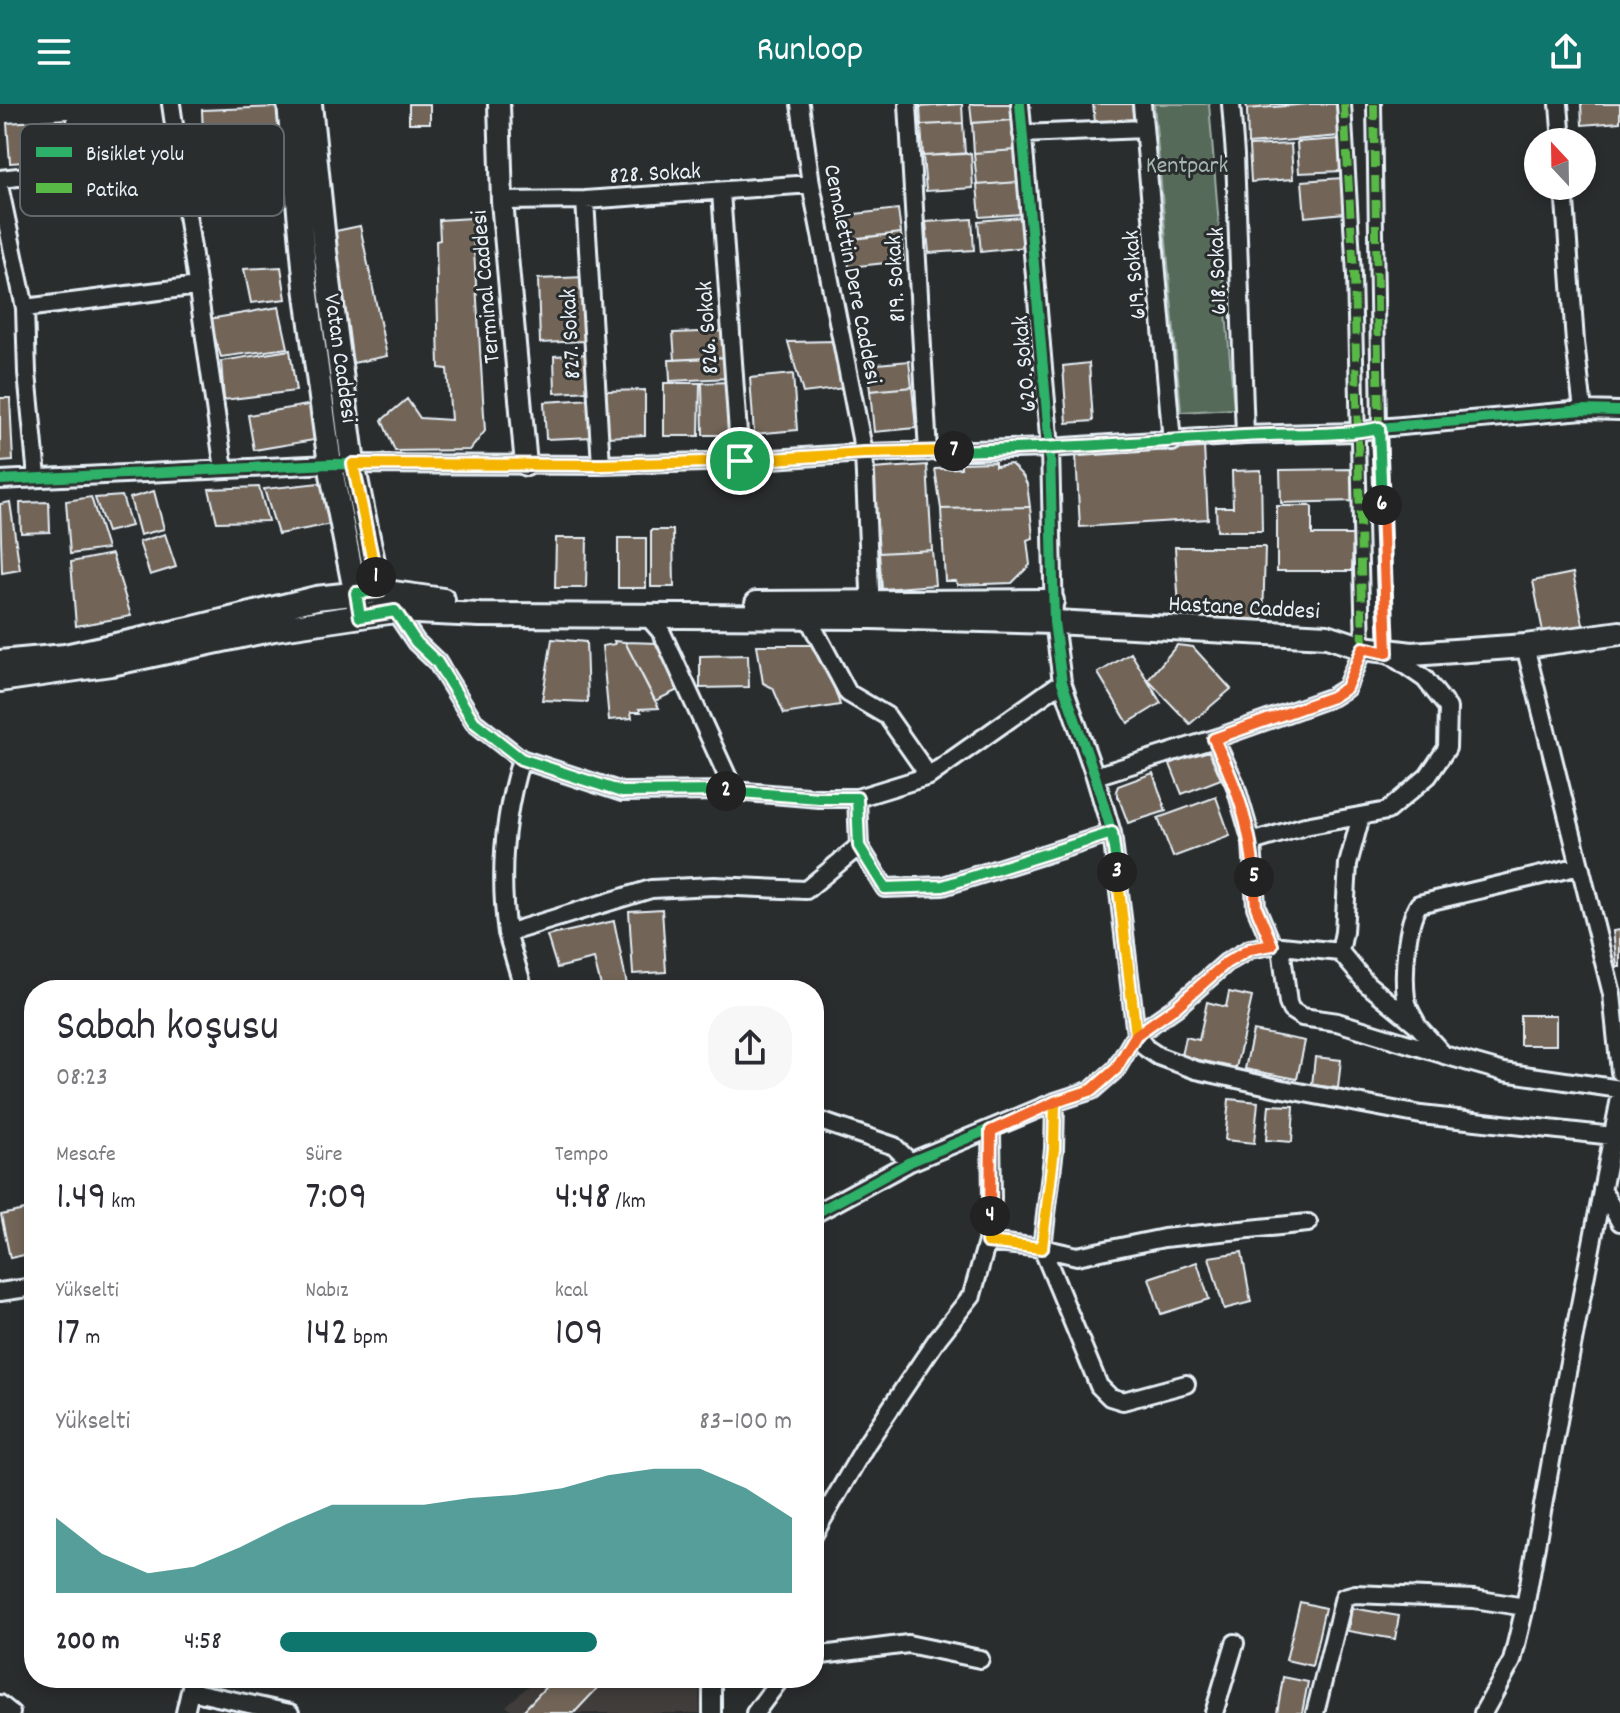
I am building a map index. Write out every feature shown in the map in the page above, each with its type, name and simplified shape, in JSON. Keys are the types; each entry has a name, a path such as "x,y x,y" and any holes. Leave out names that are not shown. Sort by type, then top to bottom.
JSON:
{"main road":[{"name":"Vatan Caddesi","path":"289,104 306,287 330,464 360,617"},
{"name":"Vatan Caddesi","path":"310,104 325,251 353,464 379,591 395,611"},
{"path":"0,662 65,656 316,598 379,591 432,599 871,609"},
{"name":"Hastane Caddesi","path":"871,609 1053,611 1327,636 1363,648 1412,654 1525,646 1620,633"},
{"path":"0,680 111,664 274,629 395,611 808,618 871,609"}],"street":[{"path":"171,104 174,124"},
{"name":"Terminal Caddesi","path":"499,104 502,201 526,465"},
{"name":"Cemalettin Dere Caddesi","path":"800,104 811,184 864,453 871,609"},
{"name":"819. Sokak","path":"908,104 928,452"},
{"name":"620. Sokak","path":"1020,104 1050,448 1053,611 1062,682 1112,833 1136,1035"},
{"name":"619. Sokak","path":"1142,104 1172,442"},
{"name":"618. Sokak","path":"1231,104 1245,435"},
{"path":"1095,776 1214,739 1332,697 1346,688 1363,648 1354,275 1344,104"},
{"path":"1252,842 1305,826 1387,811 1428,776 1447,748 1448,708 1425,679 1387,653 1379,428 1374,104"},
{"path":"1559,104 1561,128"},
{"path":"1022,134 1144,129"},
{"path":"0,179 20,177"},
{"name":"828. Sokak","path":"502,201 585,200 811,184"},
{"path":"0,190 25,308 27,373 37,477"},
{"name":"826. Sokak","path":"721,192 740,461"},
{"name":"827. Sokak","path":"585,200 601,465"},
{"path":"1565,200 1583,410"},
{"path":"188,216 224,469"},
{"path":"25,308 198,286"},
{"path":"0,480 330,464 601,465 1050,448 1245,435 1357,432 1583,410 1620,411"},
{"path":"395,611 416,642 437,662 474,722 521,759 622,792 734,791 857,798 929,776 1062,682"},
{"path":"648,617 662,633 734,791"},
{"path":"808,618 848,693 887,716 929,776"},
{"path":"1525,646 1580,866 1615,985 1620,1072"},
{"path":"1214,739 1235,784 1252,842 1256,907 1276,945 1291,1010 1302,1017 1337,1022 1504,1072 1620,1089"},
{"path":"521,759 512,791 502,897 507,933 521,980"},
{"path":"857,798 859,846 885,888 943,886 1112,833"},
{"path":"1340,952 1348,864 1361,816"},
{"path":"507,933 651,889 714,886 806,890 859,846"},
{"path":"1416,1024 1406,1000 1410,917 1419,904 1580,866"},
{"path":"824,1209 910,1162 1055,1102 1092,1090 1116,1069 1136,1035 1176,1007 1226,963 1250,949 1276,945 1340,952 1367,984 1416,1024 1444,1055"},
{"path":"1136,1035 1146,1048 1158,1056 1196,1070 1278,1088 1421,1115 1613,1136"},
{"path":"1483,1713 1512,1661 1525,1607 1620,1098"},
{"path":"1055,1102 1054,1149 1042,1248 1099,1386 1110,1397 1123,1401 1186,1384"},
{"path":"824,1122 894,1146 910,1162"},
{"path":"824,1517 867,1443 972,1295 987,1242 992,1199 991,1131"},
{"path":"1602,1189 1620,1222"},
{"path":"987,1242 1042,1248 1077,1256 1164,1238 1308,1223"},
{"path":"0,1292 24,1288"},
{"path":"1315,1713 1344,1597 1355,1594 1474,1599 1525,1607"},
{"path":"1214,1713 1235,1643"},
{"path":"824,1655 908,1644 980,1659"},
{"path":"185,1713 191,1688"},
{"path":"206,1688 290,1713"},
{"path":"712,1688 712,1713"},
{"path":"755,1713 774,1688"},
{"path":"0,1704 11,1713"}],"shaded area":[{"path":"526,1688 699,1688 700,1713 514,1713 506,1706"}],"green space":[{"name":"Kentpark","path":"1154,104 1209,104 1234,409 1181,412"}],"building":[{"path":"409,104 430,104 430,123 409,123"},
{"path":"920,104 962,104 920,107"},
{"path":"962,104 963,123 921,125 920,107"},
{"path":"970,104 1013,104 1014,120 972,123"},
{"path":"1093,104 1132,104 1134,119 1095,122"},
{"path":"1246,104 1310,104 1247,109"},
{"path":"1336,104 1340,136 1248,144 1247,109"},
{"path":"1581,104 1620,104 1620,122 1582,125"},
{"path":"280,107 281,124 203,124 202,110"},
{"path":"67,119 67,124 20,124 20,162 10,163 7,123"},
{"path":"1014,120 1016,150 974,153 972,123"},
{"path":"963,123 965,154 923,156 921,125"},
{"path":"1340,139 1342,171 1299,173 1297,142"},
{"path":"1291,144 1293,179 1251,182 1249,146"},
{"path":"1016,150 1019,182 977,185 974,153"},
{"path":"971,153 973,188 926,191 923,156"},
{"path":"1342,178 1344,213 1305,217 1302,181"},
{"path":"1019,182 1022,214 980,217 977,185"},
{"path":"898,209 901,233 849,239 847,215"},
{"path":"1022,217 1025,247 981,252 978,221"},
{"path":"472,218 485,431 470,450 395,451 382,420 407,399 420,418 451,420 447,369 439,368 436,241 440,240 439,220"},
{"path":"972,219 974,250 929,253 926,222"},
{"path":"360,226 387,356 353,363 326,233"},
{"path":"901,233 904,261 849,267 846,240"},
{"path":"281,267 286,299 251,303 244,269"},
{"path":"584,277 586,341 540,343 538,279"},
{"path":"279,307 288,348 221,357 209,319"},
{"path":"727,331 728,357 675,360 673,333"},
{"path":"836,341 845,388 803,393 788,342"},
{"path":"290,350 296,391 224,400 221,361"},
{"path":"589,354 591,391 555,393 554,356"},
{"path":"728,357 729,378 670,381 669,360"},
{"path":"909,361 912,387 870,391 867,365"},
{"path":"1089,363 1093,421 1067,423 1063,366"},
{"path":"793,374 797,430 754,434 750,378"},
{"path":"731,382 732,435 703,435 702,383"},
{"path":"664,383 700,383 699,436 664,436"},
{"path":"912,387 916,428 874,432 870,391"},
{"path":"645,390 645,435 607,437 606,391"},
{"path":"0,398 10,398 13,461 0,462"},
{"path":"592,399 594,437 546,439 544,402"},
{"path":"314,404 320,439 254,450 248,415"},
{"path":"1204,447 1208,519 1080,527 1076,455"},
{"path":"995,462 995,466 1011,464 1023,476 1030,507 941,509 935,469 961,468 961,463"},
{"path":"927,465 932,550 879,553 873,469"},
{"path":"1353,469 1354,501 1281,503 1280,470"},
{"path":"1261,470 1262,531 1217,531 1216,507 1233,507 1232,471"},
{"path":"319,483 325,489 332,524 278,534 264,489"},
{"path":"259,487 268,521 217,522 209,489"},
{"path":"154,491 164,529 140,535 130,498"},
{"path":"122,496 131,526 107,532 95,498"},
{"path":"91,497 107,549 70,554 66,501"},
{"path":"10,502 20,570 2,573 0,504"},
{"path":"49,502 50,532 21,533 20,503"},
{"path":"1277,506 1312,506 1312,535 1353,535 1352,571 1277,571"},
{"path":"1030,507 1033,538 1027,540 1030,565 1012,583 958,585 956,581 945,581 941,509"},
{"path":"651,530 673,530 674,587 651,587"},
{"path":"165,534 176,567 150,575 139,542"},
{"path":"556,538 587,538 586,588 555,588"},
{"path":"618,538 646,538 646,588 618,588"},
{"path":"1175,547 1265,547 1263,624 1180,622"},
{"path":"932,550 935,585 882,589 879,553"},
{"path":"112,554 131,616 76,626 71,562"},
{"path":"1573,573 1584,629 1544,637 1533,581"},
{"path":"552,639 586,642 588,702 542,700"},
{"path":"614,641 625,642 659,708 639,709 641,712 631,712 632,718 609,720 602,646 615,644"},
{"path":"625,642 659,643 680,689 655,701"},
{"path":"757,645 820,645 840,705 784,714 773,688 763,683"},
{"path":"1177,645 1193,647 1231,689 1190,724 1148,680"},
{"path":"1131,653 1161,703 1128,723 1098,673"},
{"path":"748,655 749,687 700,688 700,656"},
{"path":"1208,748 1221,779 1182,794 1170,764"},
{"path":"1153,773 1166,811 1128,823 1116,791 1118,786"},
{"path":"1216,797 1230,836 1173,857 1158,818"},
{"path":"662,909 666,972 633,974 629,911"},
{"path":"614,921 626,980 599,980 594,959 557,968 547,936"},
{"path":"1620,930 1620,967 1617,967 1613,931"},
{"path":"1229,992 1252,997 1236,1068 1181,1056 1185,1037 1199,1040 1207,1002 1226,1007"},
{"path":"1520,1015 1556,1015 1556,1045 1520,1045"},
{"path":"1253,1031 1305,1041 1297,1079 1245,1069"},
{"path":"1315,1057 1341,1060 1338,1088 1312,1085"},
{"path":"1229,1099 1258,1102 1254,1143 1225,1140"},
{"path":"1269,1105 1294,1106 1292,1142 1266,1140"},
{"path":"24,1210 24,1255 10,1258 1,1215"},
{"path":"1242,1252 1251,1302 1224,1309 1209,1257"},
{"path":"1197,1262 1209,1299 1161,1314 1149,1278"},
{"path":"1300,1602 1325,1608 1312,1666 1286,1660"},
{"path":"1352,1608 1399,1616 1395,1639 1348,1631"},
{"path":"1283,1677 1308,1682 1302,1713 1277,1713"},
{"path":"545,1688 598,1688 574,1713 527,1713 524,1710"}],"marked path":[{"path":"1344,104 1354,275 1363,648"},
{"path":"1374,104 1379,428 1387,653"}],"cycle path":[{"path":"824,1209 910,1162 1055,1102 1092,1090 1116,1069 1136,1035 1112,833 1062,682 1054,622 1050,448 1020,104"},
{"path":"0,480 330,464 601,465 1050,448 1245,435 1357,432 1583,410 1620,411"}],"route":[{"path":"740,461 601,465 353,464 379,591 356,593 360,617 395,611 416,642 437,662 474,722 521,759 622,792 734,791 857,798 859,846 885,888 943,886 1112,833 1136,1035 1116,1069 1092,1090 1055,1102 1054,1149 1042,1248 987,1242 992,1199 991,1131 1055,1102 1092,1090 1116,1069 1136,1035 1176,1007 1226,963 1250,949 1272,945 1256,907 1252,842 1235,784 1214,739 1332,697 1346,688 1363,648 1387,653 1379,428 1357,432 1245,435 1172,442 864,453 740,461"}]}
